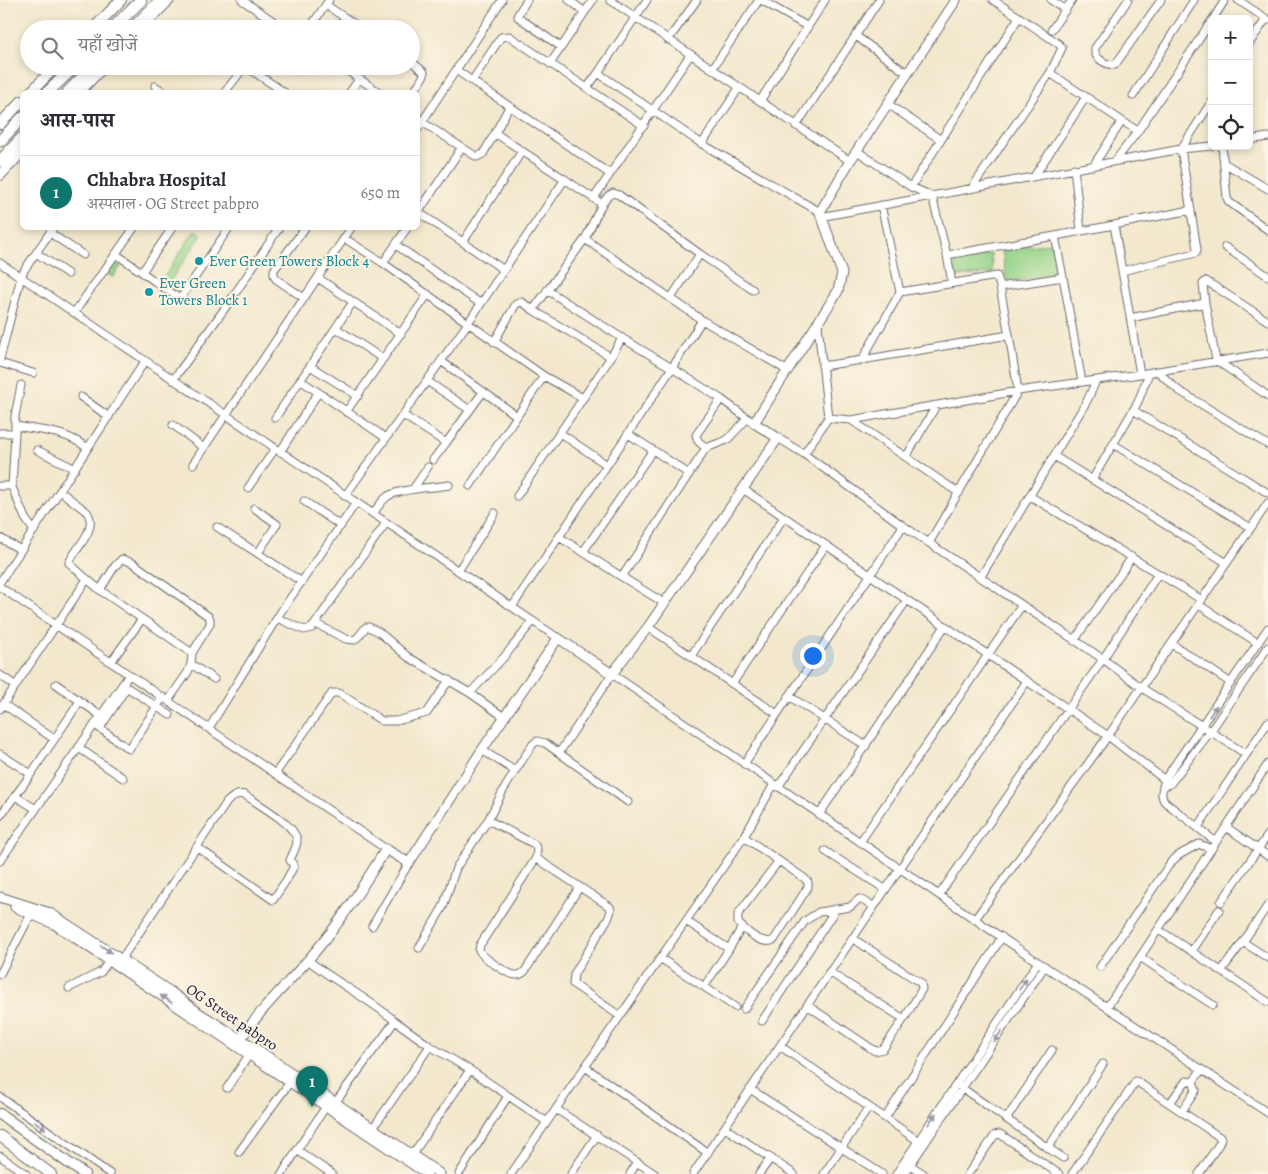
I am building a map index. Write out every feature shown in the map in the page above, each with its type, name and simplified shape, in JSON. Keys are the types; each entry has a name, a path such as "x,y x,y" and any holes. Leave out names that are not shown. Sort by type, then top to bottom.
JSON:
{"highway":[{"path":"121,20 141,0"},
{"path":"141,20 161,0"},
{"path":"50,90 66,75"},
{"path":"70,90 85,75"},
{"path":"0,141 20,120"},
{"path":"0,161 20,140"}],"main road":[{"path":"102,20 121,0"},
{"path":"149,20 169,0"},
{"path":"33,90 47,75"},
{"path":"81,90 95,75"},
{"path":"0,124 20,103"},
{"path":"0,176 20,154"},
{"path":"0,1114 84,1174"},
{"path":"0,1136 51,1174"}],"street":[{"path":"242,0 267,20"},
{"path":"502,0 456,70 420,120 479,156 483,154 510,107"},
{"path":"527,0 518,17 561,47"},
{"path":"569,0 585,12"},
{"path":"550,64 593,0"},
{"path":"610,0 850,161"},
{"path":"587,88 646,0"},
{"path":"668,40 697,0"},
{"path":"712,69 760,0 808,27"},
{"path":"760,102 825,0"},
{"path":"796,126 878,0"},
{"path":"820,214 850,161 956,0"},
{"path":"972,188 1050,73 1062,48 1059,44 993,0"},
{"path":"1051,0 1066,10"},
{"path":"1052,29 1072,0"},
{"path":"1128,0 1095,48 1095,56 1109,65 1115,65 1161,0"},
{"path":"1133,96 1194,0"},
{"path":"1215,15 1225,0"},
{"path":"1238,0 1267,20 1253,39"},
{"path":"315,20 328,2 351,20"},
{"path":"911,187 1019,17"},
{"path":"1115,161 1138,131 1208,26"},
{"path":"472,82 502,37 505,35 509,36 644,126"},
{"path":"856,36 908,74"},
{"path":"594,198 654,112 690,55"},
{"path":"415,90 424,75 424,72 420,69"},
{"path":"456,70 610,174"},
{"path":"598,73 702,144 820,214 842,272 838,291 788,371 751,421 727,440 706,448 622,577"},
{"path":"1050,73 1138,131"},
{"path":"227,90 238,75"},
{"path":"258,75 281,90"},
{"path":"352,75 376,90"},
{"path":"351,90 358,79"},
{"path":"155,86 161,90"},
{"path":"702,144 739,88"},
{"path":"1035,176 1086,97"},
{"path":"888,104 941,140"},
{"path":"1122,271 1196,253 1197,249 1181,148 1209,105"},
{"path":"1092,166 1122,121"},
{"path":"495,133 602,204"},
{"path":"1253,139 1268,137"},
{"path":"820,214 932,196 1181,148 1208,146"},
{"path":"420,209 462,147"},
{"path":"1222,150 1229,202 1268,230"},
{"path":"463,242 522,151"},
{"path":"857,151 911,187 932,196"},
{"path":"1224,163 1268,189"},
{"path":"1074,168 1081,231"},
{"path":"345,496 468,323 565,179"},
{"path":"533,310 585,239 602,204 613,193 619,195 752,290"},
{"path":"932,196 952,283"},
{"path":"862,360 900,292 881,205"},
{"path":"947,255 1191,210"},
{"path":"420,213 504,270"},
{"path":"1114,225 1140,374"},
{"path":"0,358 21,277 52,230 83,255"},
{"path":"74,313 133,230"},
{"path":"142,272 171,230"},
{"path":"116,254 180,298 228,230"},
{"path":"173,380 228,304 278,230"},
{"path":"304,230 274,270 274,275 276,279 304,298"},
{"path":"193,464 350,230"},
{"path":"383,263 406,230"},
{"path":"1055,236 1082,382"},
{"path":"344,238 428,294 544,376 583,398"},
{"path":"585,239 702,320 788,371"},
{"path":"396,245 481,304"},
{"path":"1225,248 1268,276"},
{"path":"36,253 68,274"},
{"path":"671,298 700,254"},
{"path":"0,263 1002,938 1268,1114"},
{"path":"900,292 997,276 1018,391 929,543"},
{"path":"1000,287 1063,277"},
{"path":"318,278 400,334"},
{"path":"1268,321 1206,281 1203,284 1216,360 1268,396"},
{"path":"547,290 721,399 751,421 804,454 903,526 1103,659 1142,688 1246,754"},
{"path":"346,412 428,294"},
{"path":"275,418 353,302"},
{"path":"494,342 516,304 522,302 611,357"},
{"path":"1130,318 1205,303"},
{"path":"512,607 702,320"},
{"path":"804,454 828,418 818,325"},
{"path":"336,328 383,359"},
{"path":"822,366 1009,336"},
{"path":"517,496 622,338"},
{"path":"828,418 851,420 1018,391 1096,381 1268,353"},
{"path":"0,582 145,361"},
{"path":"441,361 517,416"},
{"path":"0,363 33,373"},
{"path":"310,366 358,396"},
{"path":"1157,371 1178,390 1268,445"},
{"path":"1092,480 1133,410 1148,373"},
{"path":"470,486 544,376"},
{"path":"300,380 386,438"},
{"path":"427,381 470,410"},
{"path":"980,578 1087,401 1096,381"},
{"path":"21,385 15,416 12,486 25,518 34,530"},
{"path":"433,460 483,392"},
{"path":"248,488 318,393"},
{"path":"80,397 109,416"},
{"path":"706,448 698,441 696,435 721,399"},
{"path":"906,457 936,406"},
{"path":"1133,410 1268,492"},
{"path":"403,415 446,442"},
{"path":"851,420 960,492"},
{"path":"173,425 204,448"},
{"path":"0,433 15,429 57,433 68,436 88,448"},
{"path":"560,433 607,465"},
{"path":"628,434 689,474"},
{"path":"560,753 612,674 648,627 778,438"},
{"path":"1113,444 1251,528"},
{"path":"37,450 75,468"},
{"path":"583,552 653,450"},
{"path":"1054,456 1227,563"},
{"path":"413,489 428,467"},
{"path":"373,514 385,498 413,489 449,485"},
{"path":"0,486 12,486"},
{"path":"743,489 1108,736 1166,784"},
{"path":"60,491 87,512 91,521 89,531 70,564 100,590 192,653"},
{"path":"1030,496 1158,574 1258,643"},
{"path":"304,502 341,526"},
{"path":"209,728 277,618 356,503"},
{"path":"975,919 1142,688 1268,503"},
{"path":"254,508 277,524 258,553"},
{"path":"458,571 494,513"},
{"path":"690,656 784,517"},
{"path":"277,618 304,630 312,628 386,523"},
{"path":"744,764 903,526"},
{"path":"217,528 302,582"},
{"path":"559,537 664,603"},
{"path":"0,538 21,550"},
{"path":"732,684 826,545"},
{"path":"1074,641 1132,558"},
{"path":"97,727 129,749 157,706 188,672 192,653 210,624 208,616 125,559 119,561 100,590"},
{"path":"939,895 1103,659 1158,574"},
{"path":"54,739 2,707 57,626 86,579"},
{"path":"0,587 409,863"},
{"path":"511,1174 744,837 776,786 907,600"},
{"path":"860,842 1022,605"},
{"path":"111,662 142,619"},
{"path":"470,693 504,657 533,621"},
{"path":"316,624 354,640 369,627 378,632 408,657 470,693 504,717"},
{"path":"819,815 944,626"},
{"path":"648,627 777,714"},
{"path":"1216,842 1161,798 1166,784 1268,628"},
{"path":"372,926 409,863 482,750 558,638"},
{"path":"1172,644 1231,683"},
{"path":"1166,784 1210,732 1268,647"},
{"path":"191,664 214,679"},
{"path":"0,675 16,686"},
{"path":"97,727 101,716 129,675"},
{"path":"275,774 332,693 339,693 382,721 396,721 427,713 449,680"},
{"path":"694,1174 899,868 1028,681"},
{"path":"56,684 101,716"},
{"path":"0,861 79,748 125,690 128,688 170,715"},
{"path":"789,696 866,746"},
{"path":"0,816 80,701"},
{"path":"1198,827 1268,722"},
{"path":"419,948 443,906 456,868 488,820 503,791 533,744 537,741 546,743 628,802"},
{"path":"79,748 123,778"},
{"path":"482,750 516,772"},
{"path":"0,754 31,774"},
{"path":"1107,1007 1268,764"},
{"path":"69,988 116,962 227,802 233,796 245,795 293,829 297,841 290,860 294,866 273,900 197,847"},
{"path":"15,796 36,809"},
{"path":"488,820 534,844 537,849 536,858 480,945 480,954 485,958 510,973 517,975 525,971 580,888"},
{"path":"1226,827 1268,856"},
{"path":"1192,951 1268,835"},
{"path":"744,837 808,882 808,887 774,940 768,943 763,942 742,927 738,923 738,914 778,862"},
{"path":"1100,966 1171,862 1179,855 1200,844 1212,849"},
{"path":"238,1043 274,996 308,960 346,912 386,849"},
{"path":"825,851 885,889"},
{"path":"536,858 605,904 611,910 609,917 574,974 573,984 620,1016"},
{"name":"OG Street pabpro","path":"0,897 50,913 116,962"},
{"path":"744,1009 805,921 819,912 850,907 861,899 874,906"},
{"name":"OG Street pabpro","path":"0,903 31,914 68,932 116,962 331,1104 427,1174"},
{"path":"762,1021 836,909"},
{"path":"1222,970 1267,910"},
{"path":"0,974 31,914"},
{"path":"686,921 728,949"},
{"path":"704,987 742,927"},
{"path":"1159,930 1268,1002"},
{"path":"807,1005 875,1051 883,1049 904,1019 922,989 921,982 852,938"},
{"path":"885,1118 1002,938"},
{"path":"1243,942 1268,958"},
{"path":"1140,957 1212,1005"},
{"path":"660,958 736,1007"},
{"path":"308,960 430,1046 470,1070 547,1122"},
{"path":"901,1173 1038,962"},
{"path":"908,1163 918,1140 1045,966"},
{"path":"829,972 904,1019"},
{"path":"282,1174 297,1150 395,1021"},
{"name":"OG Street pabpro","path":"238,1043 249,1055 290,1082 372,1128 440,1174"},
{"path":"372,1128 430,1046"},
{"path":"780,1046 918,1140"},
{"path":"1007,1118 1052,1050"},
{"path":"227,1088 249,1055"},
{"path":"1048,1148 1103,1064"},
{"path":"585,1067 708,1153"},
{"path":"412,1155 470,1070"},
{"path":"1193,1082 1200,1070"},
{"path":"1072,1174 1134,1082 1138,1081 1221,1138 1199,1174"},
{"path":"1170,1103 1186,1081 1193,1082"},
{"path":"239,1152 290,1082"},
{"path":"1182,1111 1196,1090 1193,1082"},
{"path":"959,1086 1063,1158"},
{"path":"750,1089 882,1174"},
{"path":"459,1174 508,1096"},
{"path":"0,1097 110,1174"},
{"path":"824,1174 869,1107"},
{"path":"556,1109 655,1174"},
{"path":"725,1128 794,1174"},
{"path":"968,1174 995,1135 1000,1134 1059,1174"},
{"path":"571,1174 597,1136"},
{"path":"297,1150 332,1174"},
{"path":"0,1156 26,1174"},
{"path":"759,1174 770,1158"},
{"path":"630,1174 637,1162"},
{"path":"908,1163 924,1174"}],"green space":[{"path":"195,230 202,235 168,284 162,280"},
{"path":"1052,243 1056,274 1007,282 1002,250"},
{"path":"991,254 993,273 956,277 954,258"},
{"path":"114,261 121,266 113,277 106,273"}],"place":[{"name":"Ever Green Towers Block 4","path":"199,261"},
{"name":"Ever Green Towers Block 1","path":"149,292"},
{"name":"Chhabra Hospital","path":"312,1107"}]}
